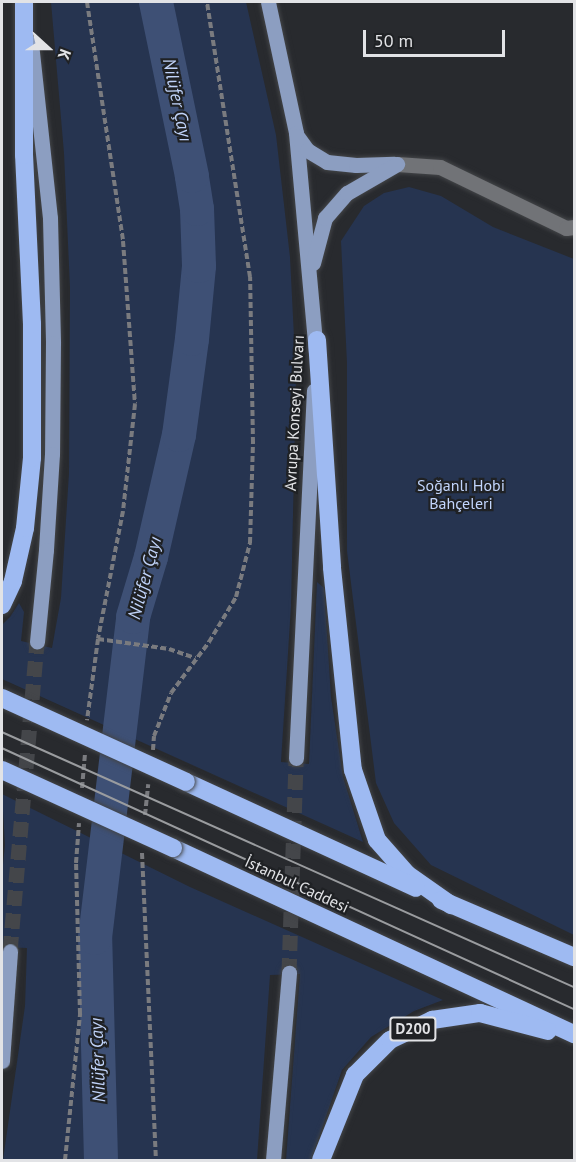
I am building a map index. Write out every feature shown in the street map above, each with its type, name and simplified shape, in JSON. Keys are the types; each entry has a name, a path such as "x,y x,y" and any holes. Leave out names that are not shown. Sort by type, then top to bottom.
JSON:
{"highway":[{"path":"2,604 12,581 25,528 32,458 32,324 24,155 25,2"},
{"path":"317,340 333,579 353,770 377,840 407,874 451,905"},
{"path":"2,698 451,905 574,957"},
{"name":"İstanbul Caddesi","path":"2,770 574,1036"},
{"name":"D200","path":"321,1161 355,1075 390,1040 432,1020 480,1013 574,1036"}],"main road":[{"path":"25,2 50,218 53,343 52,454 47,538 36,642"},
{"name":"Avrupa Konseyi Bulvarı","path":"268,2 296,133 317,340 299,656 296,758"},
{"path":"296,133 307,150 327,162 356,165 397,164"},
{"path":"310,272 325,218 347,193 397,164"},
{"path":"2,1061 10,951"},
{"path":"273,1161 289,973"}],"lane":[{"path":"397,164 441,167 566,228 574,228"}],"path":[{"path":"87,2 123,241 135,404 123,511 98,639 87,724"},
{"path":"152,757 154,736 171,693 209,642 236,597 250,543 253,442 250,277 207,2"},
{"path":"98,639 170,649 195,658"},
{"path":"82,793 85,747"},
{"path":"144,821 149,777"},
{"path":"65,1161 80,1014 76,863 80,816"},
{"path":"143,844 141,867 156,1161"}],"green space":[{"path":"51,2 246,2 276,135 290,257 296,377 291,606 281,762 309,764 317,582 324,588 331,697 343,777 363,842 2,679 2,625 19,603 24,612 21,641 52,648 61,598 69,473 70,288 64,153"},
{"name":"Soğanlı Hobi Bahçeleri","path":"409,187 441,196 493,227 574,259 574,935 431,865 394,823 376,783 347,551 347,363 341,241 364,206 384,193"},
{"path":"2,794 190,887 443,1000 414,1011 371,1037 342,1070 311,1160 286,1160 300,974 270,975 257,1160 3,1160 25,1006 27,948 2,947 2,874 5,845"}],"waterway":[{"name":"Nilüfer Çayı","path":"101,1160 95,938 133,617 151,557 179,435 199,266 197,209 192,176 156,2"}],"tunnel":[{"path":"10,951 37,642"},
{"path":"289,973 296,758"}],"tram line":[{"path":"2,732 574,987"},
{"path":"2,748 574,1009"}]}
